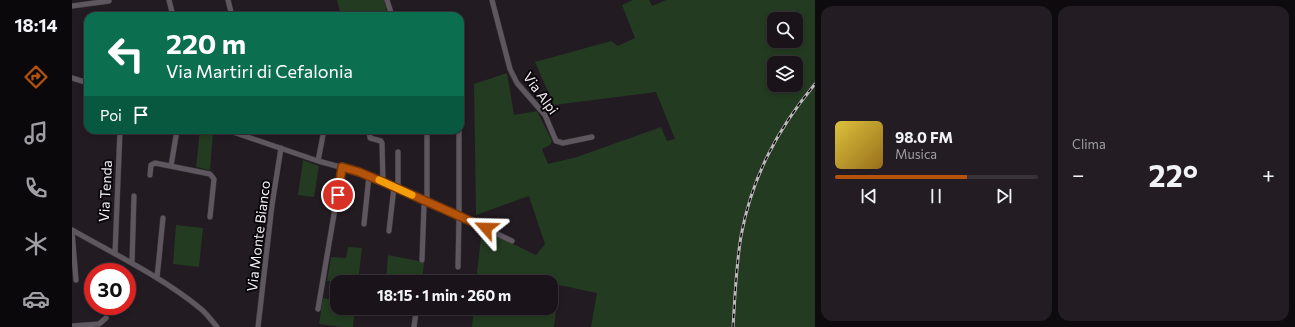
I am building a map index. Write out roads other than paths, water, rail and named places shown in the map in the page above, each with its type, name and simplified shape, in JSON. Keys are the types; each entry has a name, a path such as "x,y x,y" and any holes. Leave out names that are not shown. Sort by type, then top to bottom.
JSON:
{"street":[{"path":"169,0 172,12"},
{"path":"228,0 231,12"},
{"path":"387,0 391,12"},
{"name":"Via Alpi","path":"492,0 510,69 517,83 545,115 556,141 563,143 592,137"},
{"path":"72,6 109,1"},
{"path":"72,78 84,82"},
{"name":"Via Tenda","path":"114,254 120,134"},
{"path":"171,166 176,134"},
{"path":"242,134 318,161 369,176 512,241"},
{"path":"318,161 323,134"},
{"path":"370,134 370,138 381,140 382,143 383,182"},
{"path":"422,260 424,206 427,202 428,134"},
{"path":"458,267 459,134"},
{"name":"Via Monte Bianco","path":"258,327 272,205 281,148"},
{"path":"389,230 396,188 398,152"},
{"path":"150,175 151,166 153,164 171,166 210,174 213,176 214,179 210,217"},
{"path":"318,309 342,167"},
{"path":"364,224 369,176"},
{"path":"72,231 132,263 134,196"},
{"path":"157,278 163,218"},
{"path":"72,231 76,280"},
{"path":"136,265 157,278 201,309 217,327"},
{"path":"414,327 416,315"},
{"path":"72,326 99,324 106,318"}],"railway":[{"path":"733,327 739,247 752,194 759,174 778,137 801,101 815,84"}]}
